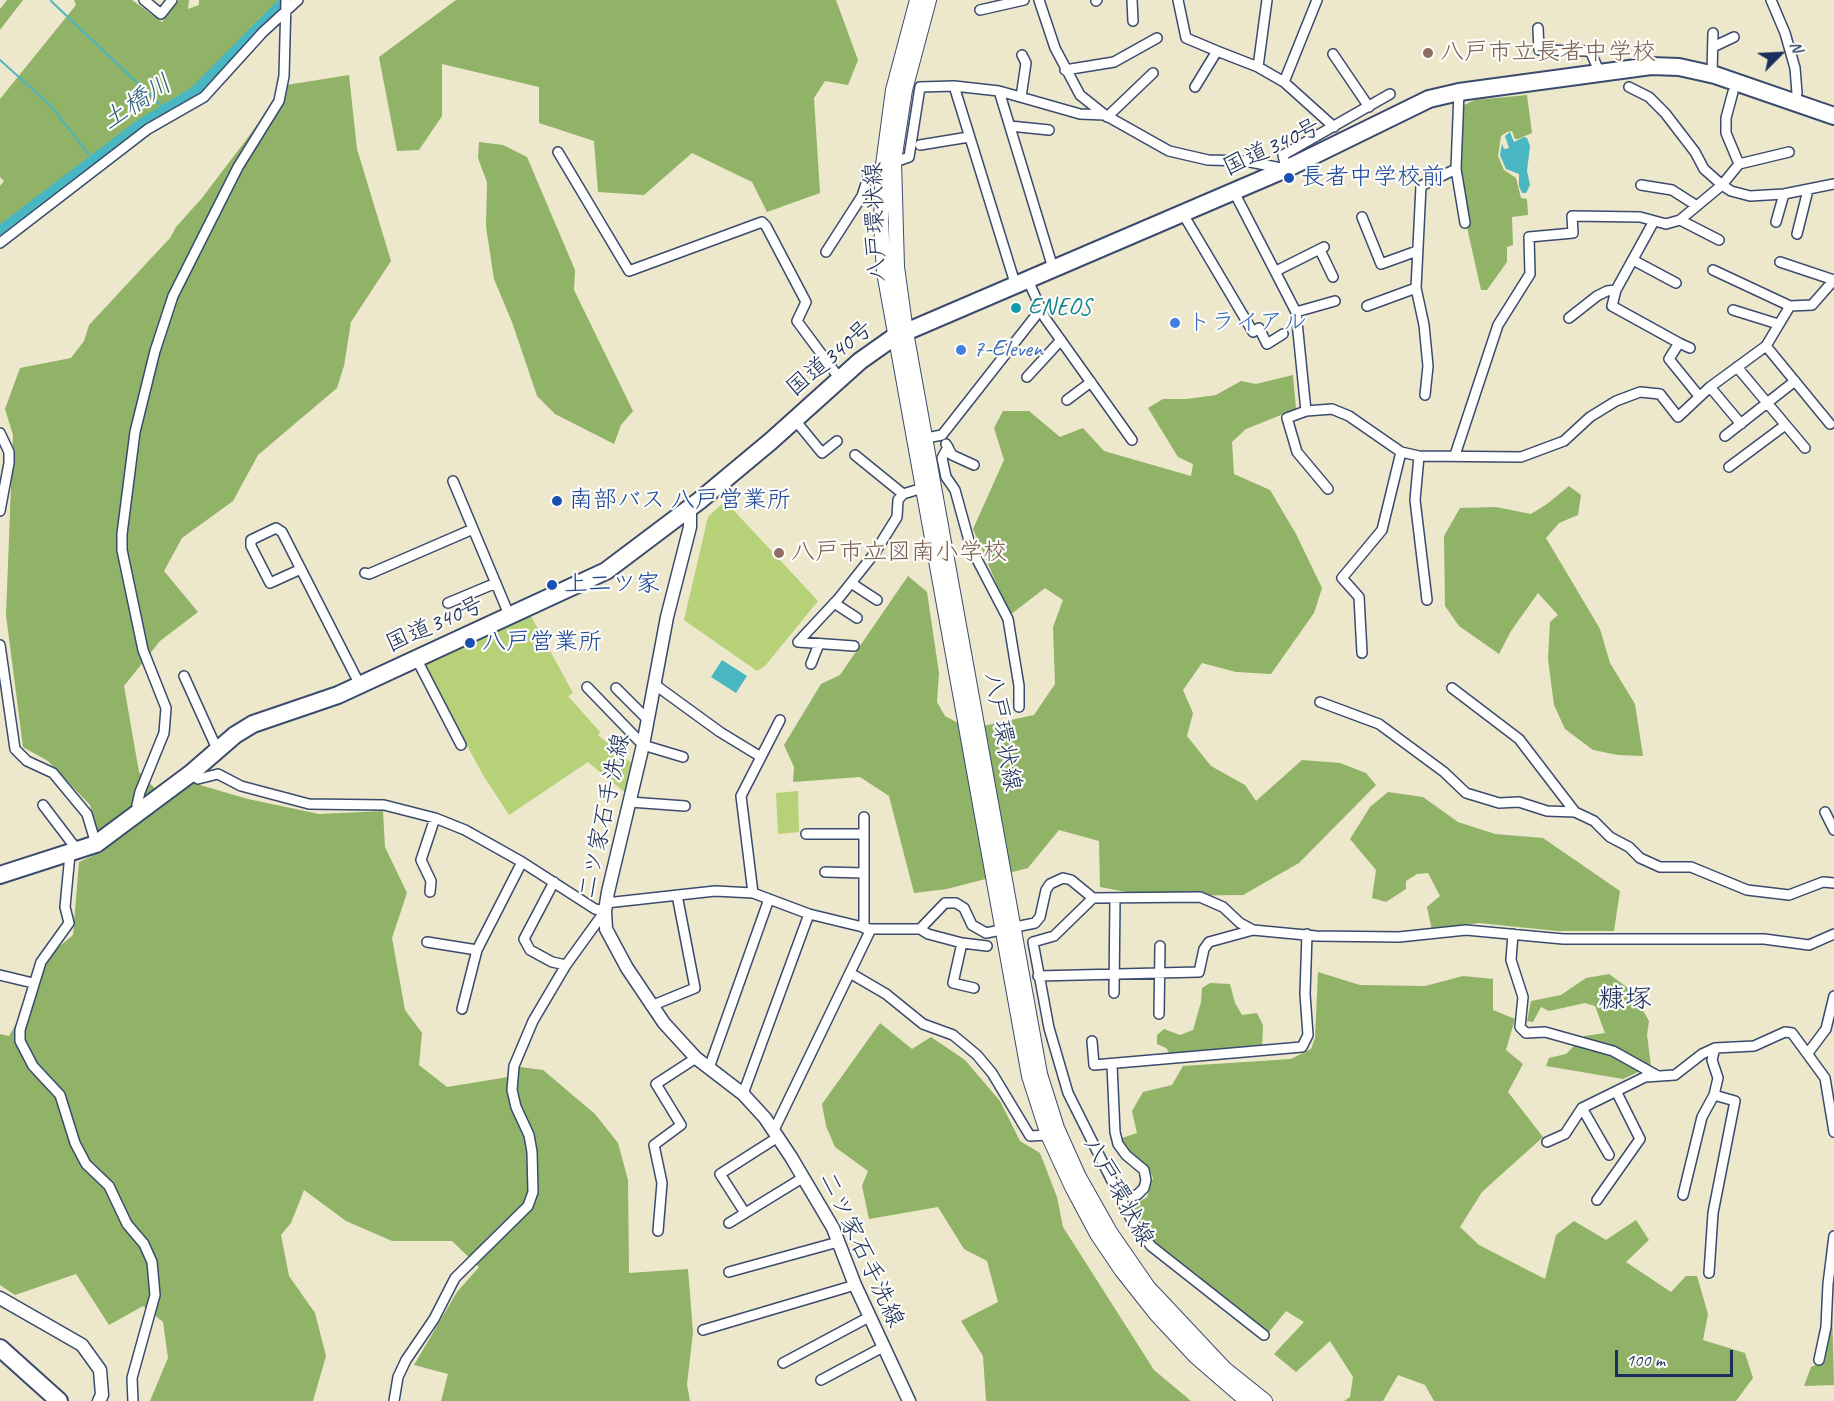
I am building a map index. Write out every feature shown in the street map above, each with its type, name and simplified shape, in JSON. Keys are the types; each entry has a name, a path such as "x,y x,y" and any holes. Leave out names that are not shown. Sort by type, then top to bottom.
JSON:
{"highway":[{"name":"国道340号","path":"0,875 74,853 96,844 190,774 217,749 254,724 360,685 606,571 690,508 840,379 900,334 1286,169 1429,99 1459,92 1651,66 1679,67 1712,74 1834,116"},
{"path":"0,1348 59,1401"}],"main road":[{"name":"八戸環状線","path":"917,0 893,90 888,163 900,334 1009,929 1040,1074 1058,1128 1079,1177 1110,1232 1148,1287 1225,1369 1265,1401"},
{"name":"八戸環状線","path":"888,163 929,0"},
{"name":"八戸環状線","path":"900,334 926,438 928,487"},
{"name":"八戸環状線","path":"1009,929 1019,1029 1029,1076 1048,1135 1097,1234 1122,1271 1156,1314 1196,1357 1247,1401"}],"street":[{"path":"144,0 161,14 172,0"},
{"path":"140,813 137,805 140,792 164,733 166,708 143,650 122,550 135,432 155,351 173,296 238,167 279,101 284,76 286,0"},
{"path":"0,243 148,129 204,97 263,32 298,0"},
{"path":"980,10 1024,0"},
{"path":"1039,0 1045,25 1065,70 1080,95 1106,116 1169,151 1208,160 1245,161 1286,169 1283,155 1390,94"},
{"path":"1132,0 1133,21"},
{"path":"1178,0 1181,27 1186,38 1258,67 1284,82 1334,127"},
{"path":"1258,67 1267,0"},
{"path":"1284,82 1317,0"},
{"path":"1771,0 1785,33 1795,68 1797,93 1794,102"},
{"path":"1538,28 1539,50 1591,52 1600,73"},
{"path":"1712,74 1713,33"},
{"path":"1713,46 1734,37"},
{"path":"1065,70 1114,62 1158,38"},
{"path":"1195,87 1217,51"},
{"path":"1333,54 1369,107"},
{"path":"1021,97 1026,63 1022,55"},
{"path":"826,252 862,196 870,171 909,157 920,87 954,86 999,92 1080,114 1106,116 1153,73"},
{"path":"954,86 969,137 1021,281 1132,440"},
{"path":"1629,87 1649,97 1665,113 1695,152 1704,169 1731,191 1750,196 1784,194 1834,183"},
{"path":"999,92 1053,267"},
{"path":"1459,92 1456,169 1465,223"},
{"path":"1732,92 1726,118 1726,133 1739,164"},
{"path":"1010,126 1049,130"},
{"path":"920,145 969,137"},
{"path":"558,152 629,271 762,222 806,302 797,321 840,379"},
{"path":"1455,455 1498,325 1530,274 1529,237 1573,233 1572,216 1619,215 1666,224 1680,220 1722,185 1739,164 1790,152"},
{"path":"1425,395 1428,366 1424,325 1416,288 1421,186 1456,169"},
{"path":"1641,185 1672,190 1697,206"},
{"path":"1797,234 1808,190"},
{"path":"1234,192 1296,312 1306,411"},
{"path":"1776,222 1784,194"},
{"path":"1184,214 1253,332 1259,328 1267,344 1283,334"},
{"path":"1362,217 1381,264 1417,250"},
{"path":"1680,220 1719,240"},
{"path":"1654,221 1616,290 1612,306 1690,348"},
{"path":"1276,271 1322,249 1333,277"},
{"path":"1633,260 1676,283"},
{"path":"1713,270 1790,306 1812,305 1834,280 1780,262"},
{"path":"1367,306 1416,288"},
{"path":"1569,318 1597,296 1616,290"},
{"path":"1296,312 1335,301"},
{"path":"1328,489 1297,452 1287,418 1306,411 1332,409 1349,416 1401,452 1419,456 1521,457 1564,441 1590,417 1616,401 1640,392 1660,394 1678,417 1710,387 1766,346 1790,306"},
{"path":"926,438 942,435 1041,309"},
{"path":"1733,310 1778,324"},
{"path":"1028,377 1061,340"},
{"path":"1679,343 1669,359 1699,396"},
{"path":"1766,346 1830,424"},
{"path":"1737,367 1784,426 1805,448"},
{"path":"1725,436 1795,381"},
{"path":"1067,400 1091,382"},
{"path":"1710,387 1740,424"},
{"path":"795,420 822,453 837,441"},
{"path":"1729,467 1784,426"},
{"path":"0,433 9,452 0,511"},
{"path":"942,435 952,455 974,465"},
{"path":"948,447 942,458 946,477 954,490 972,548 1008,619 1019,686 1018,707"},
{"path":"1362,653 1359,597 1342,578 1367,545 1382,530 1401,452"},
{"path":"855,455 903,494"},
{"path":"1419,456 1415,500 1418,544 1427,600"},
{"path":"453,481 510,617"},
{"path":"854,646 798,642 874,554 897,517 898,501 903,494 928,487"},
{"name":"二ツ家石手洗線","path":"690,508 690,527 667,616 643,745 605,907 606,929 651,1006 696,1058 743,1094 776,1134 804,1177 838,1242 869,1317 909,1401"},
{"path":"301,569 270,583 251,546 251,540 276,528 280,529 301,569 360,685"},
{"path":"364,573 369,574 473,529"},
{"path":"448,603 496,583"},
{"path":"851,583 877,600"},
{"path":"834,603 857,618"},
{"path":"811,664 819,644"},
{"path":"0,645 15,748 27,761 53,773 87,814 96,844"},
{"path":"417,660 461,745"},
{"path":"184,676 217,749"},
{"path":"654,684 720,732 760,757"},
{"path":"587,687 643,745 683,757"},
{"path":"616,688 647,719"},
{"path":"1452,688 1519,739 1575,812"},
{"path":"1320,702 1379,724 1444,772 1466,793 1499,803 1519,802 1547,811 1575,812 1594,821 1610,837 1629,848 1640,858 1660,867 1691,867 1748,890 1789,894 1824,882 1834,883"},
{"path":"753,893 741,796 780,720"},
{"path":"190,774 198,779 218,774 254,791 309,804 384,805 435,818 465,830 522,862 595,909 715,891 753,893 808,914 867,928 920,929 928,934 962,944 987,946"},
{"path":"630,802 685,806"},
{"path":"43,805 74,853 65,907 69,923 41,962 33,983 20,1030 23,1050 33,1066 60,1095 80,1155 92,1172 109,1186 127,1224 144,1244 152,1262 156,1282 155,1295 132,1378 133,1401"},
{"path":"1825,812 1834,830"},
{"path":"745,1213 720,1174 776,1134 850,973 867,928 864,817"},
{"path":"430,892 431,881 421,860 435,818"},
{"path":"806,834 864,834"},
{"path":"462,1009 477,950 522,862"},
{"path":"825,872 864,873"},
{"path":"920,929 945,903 956,903 964,908 978,931 986,933 1035,923 1040,917 1046,890 1056,880 1071,880 1093,898 1200,897 1223,907 1240,923 1253,930"},
{"path":"554,882 524,939 530,950 552,962 566,965"},
{"path":"651,1006 695,988 677,895"},
{"path":"1093,898 1054,936 1033,942 1038,976 1068,1093 1131,1219 1151,1246 1264,1335"},
{"path":"710,1068 769,899"},
{"path":"1114,993 1115,899"},
{"path":"394,1401 398,1377 406,1360 434,1319 455,1278 522,1213 533,1192 529,1135 516,1107 512,1090 514,1066 533,1021 566,965 605,907"},
{"path":"743,1094 808,914"},
{"path":"1038,976 1199,972 1204,949 1209,942 1253,930 1399,937 1466,930 1563,939 1764,939 1809,945 1834,934"},
{"path":"1513,933 1511,960 1523,997 1520,1027 1526,1033 1545,1032 1613,1051 1656,1075"},
{"path":"1092,1041 1094,1065 1302,1047 1308,1035 1305,994 1307,934"},
{"path":"427,942 477,950"},
{"path":"962,944 952,983 974,988"},
{"path":"1159,1014 1160,946"},
{"path":"850,973 886,994 923,1024 953,1035 969,1048 992,1073 1030,1136 1048,1135"},
{"path":"0,975 33,983"},
{"path":"1809,1053 1826,1029 1834,996"},
{"path":"1547,1142 1565,1134 1582,1108 1617,1093 1645,1077 1675,1075 1702,1054 1715,1048 1754,1046 1785,1032 1792,1033 1809,1053 1825,1078 1834,1132"},
{"path":"1683,1195 1702,1117 1714,1095 1718,1078 1712,1060 1715,1048"},
{"path":"658,1231 662,1184 654,1145 681,1125 656,1084 696,1058"},
{"path":"1112,1065 1115,1132 1118,1144 1126,1155 1144,1170 1146,1180 1144,1188 1137,1195 1129,1196 1119,1193"},
{"path":"1597,1200 1640,1139 1617,1093"},
{"path":"1709,1272 1713,1213 1735,1101 1714,1095"},
{"path":"1582,1108 1609,1155"},
{"path":"729,1223 804,1177"},
{"path":"1819,1360 1826,1327 1834,1236"},
{"path":"729,1272 838,1242"},
{"path":"703,1330 855,1285"},
{"path":"0,1298 82,1345 100,1370 102,1395 99,1401"},
{"path":"783,1363 869,1317"},
{"path":"821,1380 883,1347"}],"green space":[{"path":"7,0 23,0 0,30 0,9"},
{"path":"74,0 132,0 162,22 179,0 189,0 188,9 199,5 199,0 278,0 278,5 194,91 168,104 96,153 0,238 0,186 4,181 0,177 0,99 76,5"},
{"path":"456,0 836,0 858,60 848,85 825,81 814,98 820,193 767,212 752,182 692,153 644,195 598,192 594,141 539,123 539,87 442,64 442,116 419,150 397,151 379,57"},
{"path":"349,75 357,149 391,261 351,322 344,366 337,388 258,455 233,501 182,538 164,571 198,612 160,641 124,686 139,772 163,797 193,783 248,799 319,814 383,811 385,847 407,893 392,938 405,1010 422,1033 419,1065 447,1087 508,1077 520,1067 543,1070 595,1114 618,1143 628,1180 629,1273 688,1269 693,1333 687,1384 690,1401 441,1401 448,1374 414,1365 457,1292 479,1267 452,1241 392,1241 346,1221 304,1190 291,1223 281,1235 289,1276 315,1313 326,1356 313,1401 150,1401 168,1358 163,1322 143,1306 109,1325 76,1274 15,1295 0,1285 0,1034 9,1036 22,1014 37,965 73,935 79,862 103,851 90,805 48,761 23,747 6,615 13,435 5,409 20,368 71,358 84,341 89,325 170,238 176,227 202,198 275,99 280,86"},
{"path":"1527,95 1532,133 1518,139 1515,139 1512,131 1501,136 1498,156 1504,170 1516,178 1521,198 1527,199 1528,215 1512,217 1513,245 1507,247 1507,262 1487,290 1481,290 1468,232 1462,175 1458,162 1462,106 1475,100"},
{"path":"479,142 503,145 527,157 575,270 574,290 633,411 621,425 614,444 555,414 537,396 512,322 494,279 486,227 487,182 478,158"},
{"path":"1293,375 1296,409 1246,429 1232,442 1234,474 1270,490 1296,534 1322,588 1314,613 1271,674 1236,672 1202,663 1183,690 1193,713 1187,736 1211,766 1245,785 1256,801 1302,760 1340,763 1366,773 1376,785 1299,863 1243,895 1147,896 1100,887 1099,841 1059,830 1028,868 947,889 914,893 889,796 860,777 793,782 794,767 784,745 821,684 840,675 908,576 927,592 939,673 937,702 945,716 969,729 1034,715 1055,684 1053,627 1063,600 1045,588 1010,615 973,529 1004,460 994,428 1003,411 1029,411 1060,437 1083,428 1104,451 1191,476 1193,464 1178,457 1148,408 1163,399 1187,399 1216,395 1241,381 1256,384"},
{"path":"1569,486 1581,495 1578,515 1559,523 1546,538 1600,629 1610,663 1635,704 1643,756 1618,755 1593,750 1565,729 1554,705 1548,659 1550,622 1558,615 1538,593 1511,631 1499,654 1459,626 1445,606 1444,536 1460,508 1496,507 1531,514"},
{"path":"725,501 818,601 765,666 757,671 684,620 708,517"},
{"path":"531,616 573,693 568,696 600,732 598,735 634,765 628,795 588,762 509,815 483,775 423,664"},
{"path":"798,791 799,832 778,834 776,793"},
{"path":"1388,792 1423,797 1458,822 1495,834 1543,838 1620,891 1614,931 1557,931 1479,923 1432,930 1427,907 1440,896 1428,873 1417,874 1406,881 1406,889 1386,902 1372,898 1376,870 1350,839 1370,807"},
{"path":"1318,972 1360,985 1425,986 1463,976 1493,979 1493,1010 1515,1019 1506,1050 1523,1064 1508,1092 1543,1137 1482,1192 1460,1227 1479,1245 1545,1279 1556,1235 1574,1221 1606,1240 1636,1220 1649,1240 1626,1262 1671,1292 1686,1276 1697,1276 1708,1314 1703,1340 1745,1353 1753,1378 1736,1401 1434,1401 1425,1385 1398,1375 1383,1401 1344,1401 1350,1397 1353,1377 1330,1341 1296,1372 1274,1354 1304,1322 1286,1311 1269,1332 1154,1241 1133,1206 1147,1197 1153,1178 1148,1167 1123,1147 1122,1138 1137,1133 1132,1111 1143,1092 1172,1085 1183,1066 1291,1059 1311,1049 1315,1038"},
{"path":"1609,974 1632,991 1649,1021 1647,1035 1651,1066 1623,1079 1546,1066 1549,1058 1566,1054 1584,1036 1605,1033 1595,1006 1585,1003 1549,1011 1541,1007 1533,1022 1527,1021 1531,1001 1561,995 1586,978"},
{"path":"1210,983 1230,984 1235,1003 1242,1015 1257,1013 1263,1025 1262,1048 1170,1054 1166,1048 1157,1044 1157,1035 1164,1029 1180,1035 1193,1030 1201,1002 1202,988"},
{"path":"880,1023 912,1049 931,1037 965,1060 1000,1101 1020,1141 1040,1153 1057,1197 1063,1227 1154,1370 1191,1401 986,1401 983,1356 961,1321 998,1302 987,1261 964,1249 938,1207 869,1219 862,1186 868,1171 835,1147 826,1126 822,1104"},
{"path":"1832,1308 1834,1385 1804,1386 1811,1367 1825,1361"}],"water":[{"path":"1510,132 1514,142 1524,137 1527,138 1530,146 1527,171 1530,185 1526,193 1522,193 1519,186 1519,174 1506,169 1500,155 1502,144 1504,149 1509,148 1505,136"},
{"path":"722,660 747,676 736,693 711,677"}],"waterway":[{"name":"土橋川","path":"0,233 141,126 196,93 288,0"},
{"path":"51,1 166,110"},
{"path":"0,60 52,107 93,160"}],"place":[{"name":"八戸市立長者中学校","path":"1428,53"},
{"name":"長者中学校前","path":"1289,178"},
{"name":"ENEOS","path":"1016,308"},
{"name":"トライアル","path":"1175,323"},
{"name":"7-Eleven","path":"961,350"},
{"name":"南部バス 八戸営業所","path":"557,501"},
{"name":"八戸市立図南小学校","path":"779,553"},
{"name":"上二ツ家","path":"552,585"},
{"name":"八戸営業所","path":"470,643"}],"district":[{"name":"糠塚","path":"1625,1000"}]}
